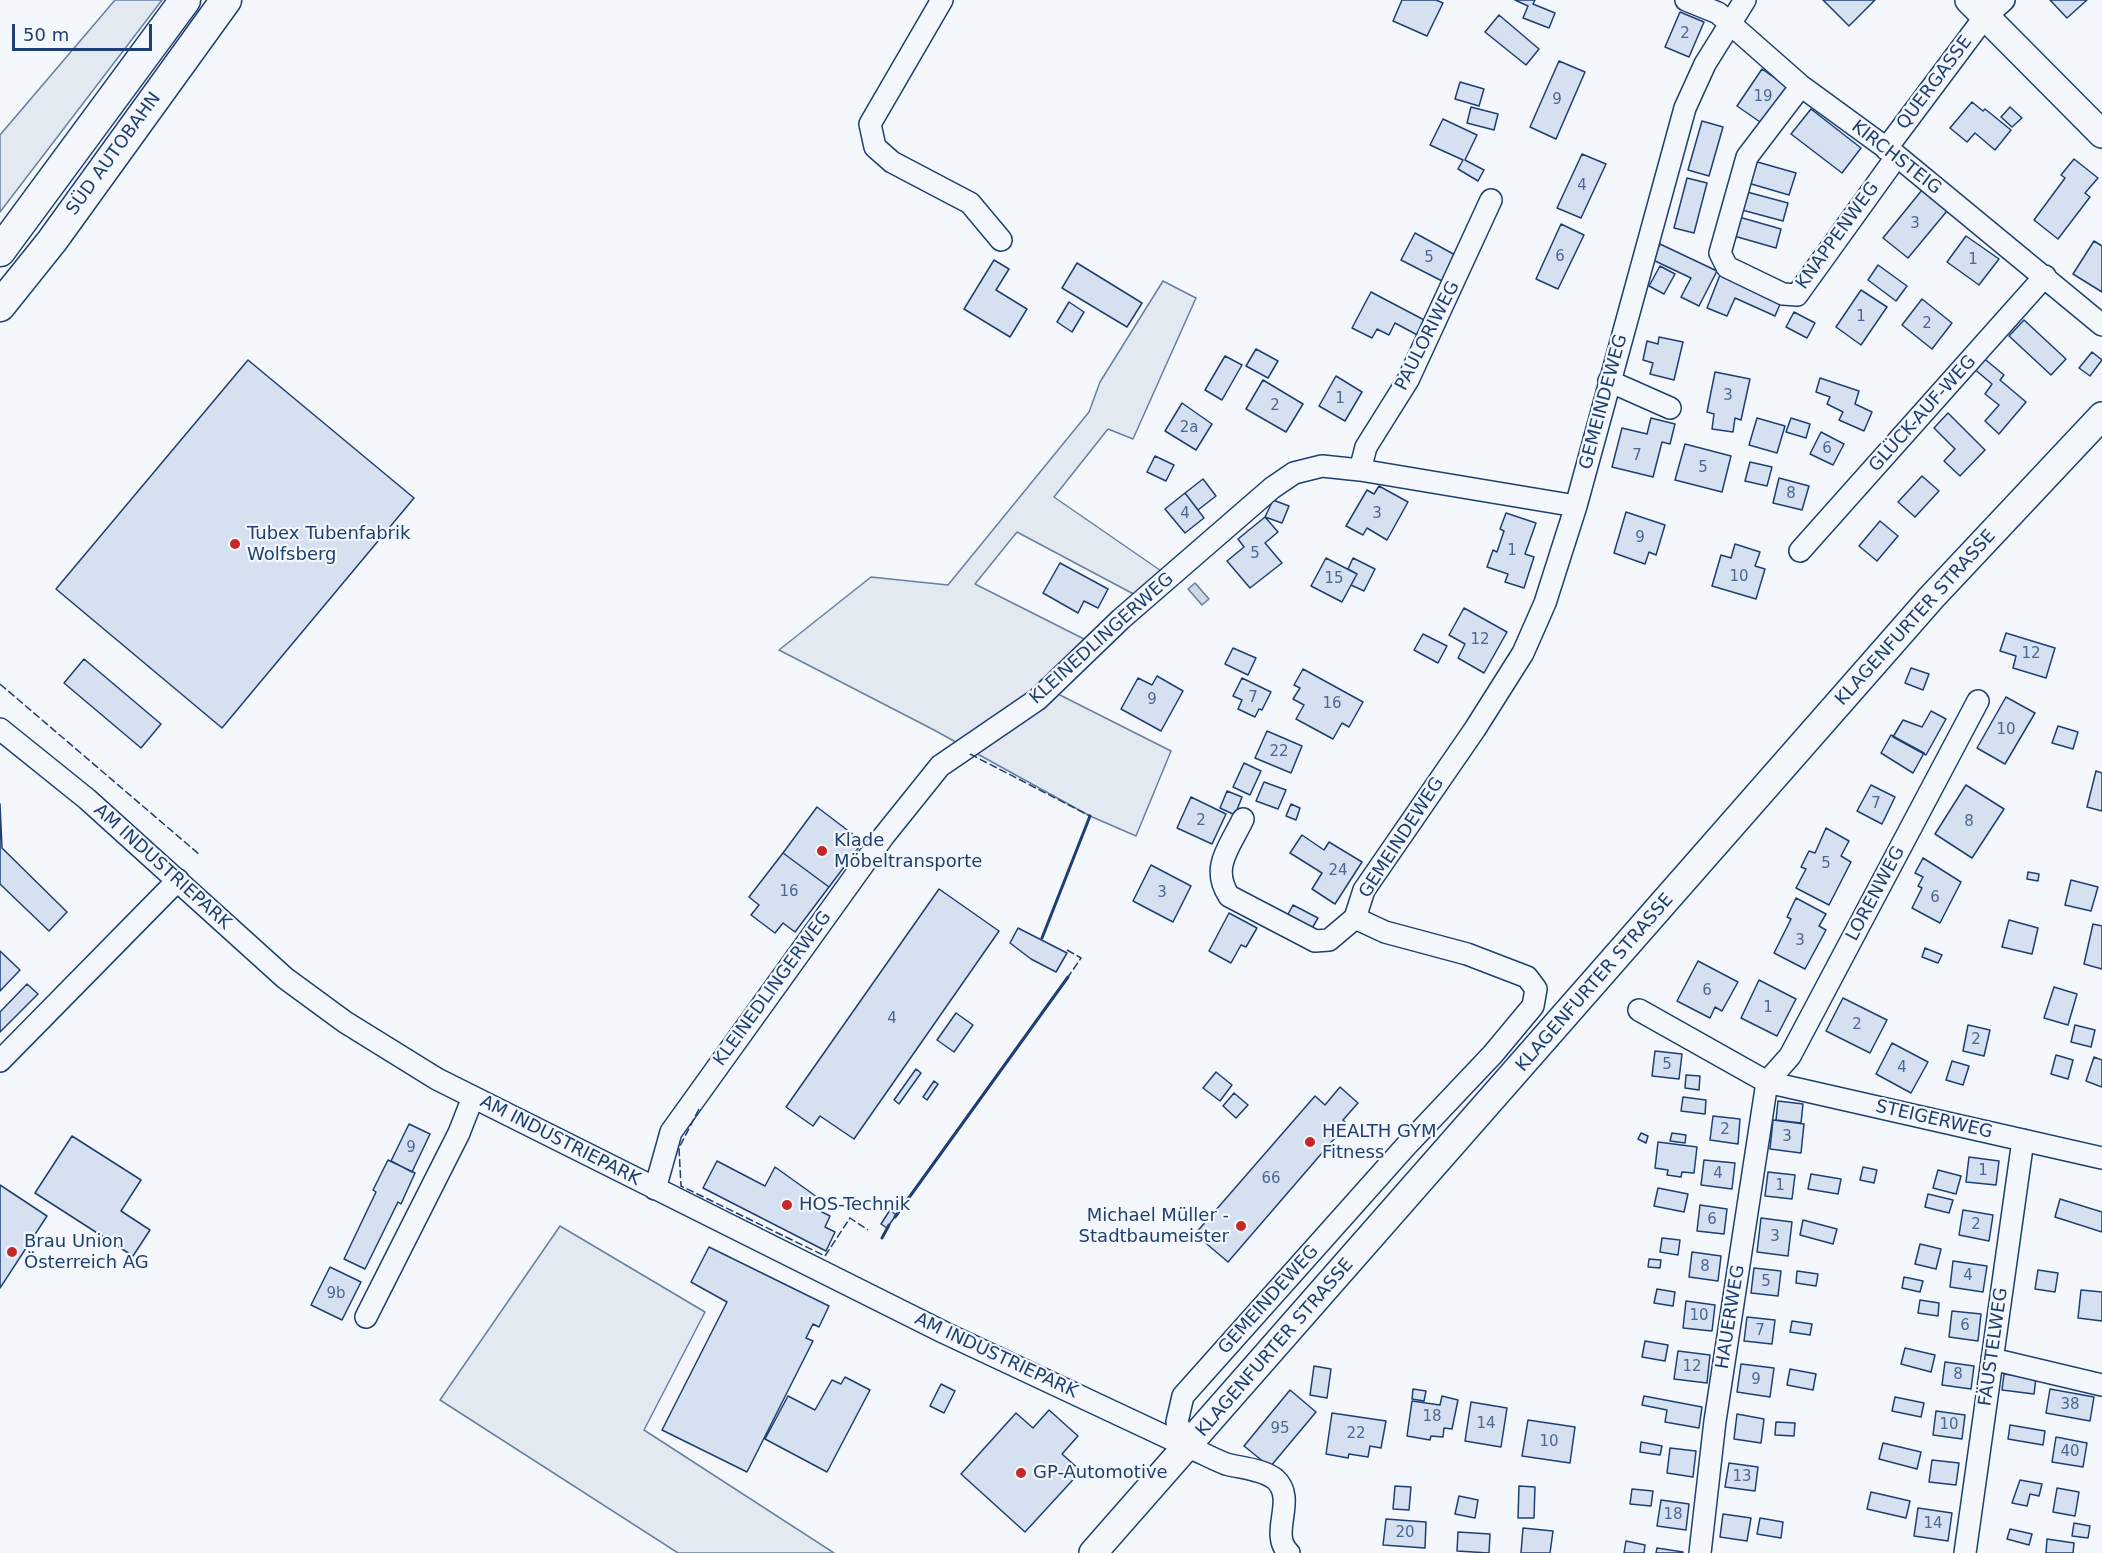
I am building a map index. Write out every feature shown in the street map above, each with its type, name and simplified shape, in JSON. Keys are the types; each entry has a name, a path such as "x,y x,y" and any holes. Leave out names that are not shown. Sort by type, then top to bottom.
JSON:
{"highway":[{"name":"SÜD AUTOBAHN","path":"0,251 185,0"},
{"name":"SÜD AUTOBAHN","path":"0,306 52,241 226,0"}],"main road":[{"path":"1976,9 2101,130"},
{"name":"KLAGENFURTER STRASSE","path":"1093,1553 1931,598 2102,417"},
{"path":"2079,441 2102,425"}],"street":[{"path":"942,0 870,124 875,147 892,162 970,203 1001,240"},
{"name":"KIRCHSTEIG","path":"1686,0 1718,13 1801,86 1892,152 2102,325"},
{"name":"GEMEINDEWEG","path":"1188,1447 1177,1422 1183,1396 1398,1155 1493,1054 1533,1006 1536,989 1527,977 1467,954 1385,932 1355,918 1364,890 1475,729 1523,653 1545,603 1576,506 1685,108 1705,64 1745,0"},
{"name":"QUERGASSE","path":"1892,152 1976,9 2004,0"},
{"name":"KNAPPENWEG","path":"1801,86 1747,157 1720,253 1727,267 1783,294 1797,295 1892,152"},
{"name":"PAULORIWEG","path":"1360,470 1366,447 1408,380 1491,200"},
{"name":"GLÜCK-AUF-WEG","path":"1800,551 2045,276"},
{"path":"1609,381 1670,408"},
{"name":"KLEINEDLINGERWEG","path":"655,1189 671,1132 876,846 940,766 1038,699 1121,619 1272,488 1294,473 1322,466 1360,470 1576,506"},
{"name":"LORENWEG","path":"1767,1082 1790,1056 1978,701"},
{"name":"AM INDUSTRIEPARK","path":"0,729 87,799 285,978 345,1022 438,1079 945,1333 1188,1447 1225,1463 1275,1479 1282,1490 1285,1505 1281,1534 1285,1549 1289,1553"},
{"path":"1243,819 1219,870 1221,884 1229,896 1315,941 1329,940 1355,918"},
{"path":"0,1061 178,880"},
{"name":"STEIGERWEG","path":"1639,1010 1767,1082 2102,1158"},
{"name":"HAUERWEG","path":"1700,1553 1715,1421 1767,1082"},
{"path":"366,1317 459,1133 473,1097"},
{"name":"FÄUSTELWEG","path":"1965,1553 2023,1140"},
{"path":"1992,1359 2102,1384"}],"shaded area":[{"path":"115,0 162,0 0,212 0,135"},
{"path":"1163,281 1196,298 1133,439 1108,429 1054,497 1167,575 1141,598 1017,532 975,584 1088,641 1040,681 1060,695 1171,751 1136,836 1090,816 934,730 779,650 871,577 948,585 1089,412 1100,382"},
{"path":"1195,583 1209,599 1202,605 1188,589"},
{"path":"560,1226 705,1312 644,1430 834,1553 678,1553 440,1400"}],"building":[{"path":"1402,0 1436,0 1443,3 1427,36 1393,21"},
{"path":"1515,0 1535,0 1533,4 1555,13 1549,28 1523,18 1528,6"},
{"path":"1823,0 1875,0 1849,26"},
{"path":"2050,0 2087,0 2067,18"},
{"path":"1680,12 1704,22 1689,57 1665,47"},
{"path":"1499,15 1539,49 1526,65 1485,32"},
{"path":"1559,61 1585,72 1556,139 1530,127"},
{"path":"1762,69 1789,88 1763,124 1737,106"},
{"path":"1460,82 1484,89 1479,106 1455,99"},
{"path":"1972,102 1983,111 1985,109 2011,130 1995,150 1975,133 1967,142 1950,128"},
{"path":"1471,107 1498,114 1494,130 1467,123"},
{"path":"2010,107 2022,118 2012,127 2001,117"},
{"path":"1811,109 1861,148 1842,173 1791,134"},
{"path":"1443,119 1477,135 1465,160 1484,170 1478,181 1458,169 1463,160 1430,145"},
{"path":"1702,121 1723,127 1709,176 1688,170"},
{"path":"1582,154 1606,164 1581,218 1557,208"},
{"path":"2074,159 2098,178 2085,193 2090,197 2058,239 2034,220 2065,178 2061,175"},
{"path":"1754,161 1796,173 1789,195 1748,183"},
{"path":"1687,178 1707,183 1694,233 1674,228"},
{"path":"1922,190 1947,211 1908,258 1883,238"},
{"path":"1747,192 1788,203 1783,221 1742,210"},
{"path":"1739,217 1781,229 1776,248 1734,236"},
{"path":"1561,224 1584,235 1558,289 1536,279"},
{"path":"1415,233 1457,256 1444,282 1401,260"},
{"path":"1966,236 1999,259 1979,285 1947,262"},
{"path":"2094,241 2102,246 2102,292 2073,274"},
{"path":"1660,244 1717,271 1699,306 1681,297 1691,278 1653,260"},
{"path":"994,260 1009,269 996,290 1027,309 1010,337 964,309"},
{"path":"1077,263 1142,303 1127,327 1062,288"},
{"path":"1878,265 1907,286 1896,301 1868,280"},
{"path":"1660,266 1675,274 1664,294 1649,286"},
{"path":"1720,275 1781,302 1775,316 1735,298 1727,316 1707,308"},
{"path":"1861,290 1887,307 1861,345 1836,327"},
{"path":"1371,292 1428,322 1421,337 1395,323 1389,335 1377,329 1372,338 1352,328"},
{"path":"1922,299 1952,323 1932,349 1902,325"},
{"path":"1069,302 1084,312 1072,332 1057,322"},
{"path":"1794,312 1815,323 1807,338 1786,327"},
{"path":"2024,320 2066,359 2051,375 2009,336"},
{"path":"1659,337 1683,342 1674,380 1650,374 1653,363 1643,360 1647,341 1658,344"},
{"path":"1256,349 1278,361 1268,378 1246,366"},
{"path":"2092,352 2102,360 2090,376 2079,368"},
{"path":"1225,356 1242,365 1222,400 1205,390"},
{"path":"1981,356 2004,375 2000,380 2026,402 1999,434 1985,421 1999,405 1985,394 1992,384 1972,367"},
{"name":"Tubex Tubenfabrik Wolfsberg","path":"248,360 414,498 222,728 56,589"},
{"path":"1715,372 1750,379 1741,420 1735,418 1733,432 1712,429 1714,414 1707,412"},
{"path":"1336,376 1362,392 1345,421 1319,406"},
{"path":"1820,378 1859,391 1855,404 1872,412 1864,431 1839,420 1843,412 1827,404 1830,397 1816,392"},
{"path":"1263,380 1303,404 1286,432 1246,409"},
{"path":"1182,403 1212,424 1196,450 1165,431"},
{"path":"1948,413 1985,450 1960,476 1944,461 1955,449 1934,428"},
{"path":"1651,418 1675,424 1670,444 1662,442 1653,477 1612,467 1622,428 1647,434"},
{"path":"1757,418 1785,426 1777,453 1749,445"},
{"path":"1791,418 1810,424 1806,438 1786,432"},
{"path":"1821,432 1844,444 1833,465 1810,454"},
{"path":"1685,444 1731,456 1722,492 1675,480"},
{"path":"1155,456 1174,465 1166,481 1147,472"},
{"path":"1750,462 1772,467 1767,486 1745,481"},
{"path":"1922,476 1939,491 1915,517 1898,502"},
{"path":"1779,478 1809,486 1802,510 1773,503"},
{"path":"1203,479 1216,496 1198,510 1185,493"},
{"path":"1379,486 1408,502 1387,540 1367,528 1363,535 1346,526 1367,490 1374,494"},
{"path":"1185,493 1204,518 1185,533 1165,509"},
{"path":"1273,500 1289,506 1282,523 1265,517"},
{"path":"1626,512 1665,525 1656,555 1649,552 1645,564 1614,553"},
{"path":"1506,513 1536,523 1525,554 1534,557 1524,588 1505,582 1508,574 1487,567 1493,550 1497,552 1504,531 1500,529"},
{"path":"1265,517 1278,532 1265,543 1282,563 1250,588 1227,561 1244,547 1238,539"},
{"path":"1880,521 1898,536 1877,561 1859,546"},
{"path":"1735,544 1760,552 1755,566 1765,569 1756,599 1712,586 1721,555 1731,558"},
{"path":"1326,558 1357,574 1342,602 1311,586"},
{"path":"1353,558 1375,569 1364,591 1351,585 1357,574 1348,569"},
{"path":"1060,563 1108,589 1098,608 1084,601 1078,613 1043,593"},
{"path":"1464,608 1507,632 1484,673 1458,658 1465,644 1449,635"},
{"path":"2006,633 2055,648 2046,678 2013,668 2016,656 2000,651"},
{"path":"1423,634 1447,646 1438,663 1414,650"},
{"path":"1233,648 1256,658 1248,675 1225,664"},
{"path":"84,659 161,724 141,748 64,683"},
{"path":"1911,668 1929,674 1923,690 1905,683"},
{"path":"1303,669 1363,702 1349,727 1342,723 1333,739 1296,719 1304,705 1293,699 1300,688 1294,685"},
{"path":"1157,676 1183,691 1161,731 1121,709 1138,678 1152,685"},
{"path":"1242,678 1271,692 1262,710 1259,709 1255,717 1238,709 1242,700 1233,696"},
{"path":"2006,697 2035,713 2005,764 1977,748"},
{"path":"1931,711 1946,719 1926,755 1893,737 1903,720 1922,727"},
{"path":"2058,726 2078,732 2073,749 2052,743"},
{"path":"1267,731 1302,746 1291,773 1255,758"},
{"path":"1891,735 1924,753 1913,773 1881,753"},
{"path":"1244,763 1261,771 1250,795 1233,787"},
{"path":"2096,771 2102,773 2102,811 2087,807"},
{"path":"1264,782 1286,790 1278,809 1256,801"},
{"path":"1871,785 1895,797 1882,824 1857,811"},
{"path":"1966,785 2004,809 1972,858 1935,834"},
{"path":"1227,791 1242,797 1235,815 1220,808"},
{"path":"1191,797 1226,814 1212,844 1177,828"},
{"path":"0,804 2,848 67,912 49,931 0,884"},
{"path":"1291,804 1300,808 1296,820 1286,816"},
{"path":"817,807 863,842 829,887 783,853"},
{"path":"1826,828 1849,841 1841,856 1851,862 1829,905 1796,888 1806,869 1801,867 1809,851 1815,853"},
{"path":"1302,835 1324,850 1329,842 1362,862 1335,904 1312,889 1322,873 1290,853"},
{"path":"783,853 829,887 795,932 783,923 775,933 751,915 759,905 749,897"},
{"path":"1923,858 1961,882 1940,923 1912,908 1922,888 1918,886 1923,877 1915,873"},
{"path":"1151,865 1191,886 1173,922 1133,901"},
{"path":"2028,872 2039,874 2038,881 2027,879"},
{"path":"2071,880 2098,887 2091,911 2065,905"},
{"path":"939,889 999,931 854,1139 820,1116 813,1126 786,1107"},
{"path":"1796,898 1826,914 1819,926 1826,930 1805,969 1774,953 1791,919 1787,917"},
{"path":"1293,905 1318,918 1311,930 1287,916"},
{"path":"1229,913 1257,928 1246,947 1241,945 1231,963 1209,951"},
{"path":"2009,920 2038,928 2032,954 2002,947"},
{"path":"2093,924 2102,926 2102,969 2084,964"},
{"path":"1018,928 1067,953 1056,972 1031,959 1010,943"},
{"path":"1925,948 1942,955 1938,963 1922,957"},
{"path":"0,951 20,970 0,991"},
{"path":"1698,961 1738,982 1722,1011 1715,1007 1710,1018 1677,1001"},
{"path":"1759,980 1796,999 1777,1036 1741,1018"},
{"path":"27,984 38,994 0,1032 0,1012"},
{"path":"2054,987 2077,994 2068,1025 2044,1018"},
{"path":"1843,998 1887,1020 1870,1053 1826,1031"},
{"path":"956,1013 973,1025 954,1052 937,1040"},
{"path":"1968,1025 1990,1030 1984,1056 1963,1051"},
{"path":"2075,1025 2095,1030 2091,1047 2071,1042"},
{"path":"1892,1043 1928,1062 1911,1093 1876,1074"},
{"path":"1655,1051 1682,1054 1679,1079 1652,1076"},
{"path":"2056,1055 2073,1060 2068,1079 2051,1074"},
{"path":"2094,1057 2102,1060 2102,1087 2086,1081"},
{"path":"1952,1061 1969,1066 1963,1085 1946,1080"},
{"path":"916,1069 921,1073 899,1104 894,1100"},
{"path":"1216,1072 1232,1085 1220,1101 1203,1088"},
{"path":"1686,1075 1700,1076 1699,1090 1685,1088"},
{"path":"934,1081 938,1084 927,1100 923,1097"},
{"path":"1340,1087 1358,1103 1343,1120 1347,1124 1228,1262 1195,1234 1315,1096 1325,1105"},
{"path":"1234,1093 1248,1105 1236,1118 1223,1106"},
{"path":"1683,1097 1706,1100 1705,1114 1681,1111"},
{"path":"1778,1101 1803,1104 1801,1123 1776,1120"},
{"path":"1713,1116 1740,1119 1738,1144 1710,1140"},
{"path":"1773,1120 1804,1124 1801,1153 1770,1149"},
{"path":"409,1124 430,1134 412,1172 391,1161"},
{"path":"1641,1133 1648,1136 1646,1143 1638,1139"},
{"path":"1672,1133 1686,1135 1685,1143 1670,1141"},
{"path":"72,1136 141,1180 121,1211 150,1230 133,1256 35,1193"},
{"path":"1658,1142 1697,1147 1694,1173 1682,1172 1681,1177 1667,1175 1668,1170 1655,1168"},
{"path":"1969,1157 1999,1161 1996,1185 1966,1182"},
{"path":"388,1160 415,1173 401,1204 398,1202 365,1269 344,1259 376,1192 373,1190"},
{"path":"1704,1160 1735,1163 1732,1189 1701,1185"},
{"path":"717,1161 765,1186 775,1167 817,1197 812,1207 830,1216 825,1227 835,1232 826,1251 703,1188"},
{"path":"1863,1167 1877,1170 1874,1183 1860,1180"},
{"path":"1938,1170 1961,1176 1956,1194 1933,1188"},
{"path":"1768,1172 1795,1175 1792,1199 1765,1196"},
{"path":"1811,1174 1841,1179 1838,1194 1808,1189"},
{"name":"Brau Union Österreich AG","path":"0,1185 47,1216 0,1288"},
{"path":"1658,1188 1688,1194 1684,1212 1654,1206"},
{"path":"1928,1194 1953,1200 1949,1213 1925,1207"},
{"path":"2060,1199 2102,1212 2102,1232 2055,1217"},
{"path":"1700,1205 1727,1209 1724,1234 1697,1231"},
{"path":"890,1210 896,1215 887,1228 881,1224"},
{"path":"1963,1210 1993,1215 1989,1241 1959,1235"},
{"path":"1761,1218 1792,1222 1788,1256 1757,1252"},
{"path":"1803,1220 1837,1229 1833,1244 1800,1235"},
{"path":"1662,1238 1680,1240 1678,1255 1660,1252"},
{"path":"1920,1244 1941,1249 1936,1269 1915,1264"},
{"path":"709,1247 829,1306 819,1327 813,1324 806,1338 813,1341 747,1472 662,1430 727,1302 691,1282"},
{"path":"1692,1252 1721,1256 1718,1281 1689,1277"},
{"path":"1649,1259 1661,1260 1660,1268 1648,1267"},
{"path":"1953,1261 1987,1266 1983,1292 1950,1287"},
{"path":"330,1267 361,1282 342,1320 311,1305"},
{"path":"1754,1268 1781,1271 1778,1296 1751,1293"},
{"path":"2038,1270 2058,1273 2055,1292 2035,1289"},
{"path":"1797,1271 1818,1274 1816,1286 1796,1283"},
{"path":"1904,1277 1923,1281 1920,1292 1902,1288"},
{"path":"1657,1289 1675,1292 1673,1306 1654,1303"},
{"path":"2081,1290 2102,1292 2102,1321 2078,1318"},
{"path":"1920,1300 1939,1303 1938,1316 1918,1313"},
{"path":"1686,1301 1715,1305 1712,1331 1683,1328"},
{"path":"1952,1311 1981,1314 1978,1341 1949,1337"},
{"path":"1747,1317 1775,1320 1772,1344 1744,1341"},
{"path":"1792,1321 1812,1324 1810,1335 1790,1332"},
{"path":"1645,1341 1668,1345 1665,1361 1642,1357"},
{"path":"1905,1348 1935,1355 1931,1372 1901,1364"},
{"path":"1678,1351 1710,1355 1707,1383 1674,1379"},
{"path":"1945,1362 1974,1366 1971,1389 1942,1385"},
{"path":"1741,1364 1774,1368 1770,1397 1737,1392"},
{"path":"1314,1366 1331,1369 1327,1398 1310,1395"},
{"path":"1790,1369 1816,1374 1813,1390 1787,1385"},
{"path":"2004,1374 2036,1378 2034,1394 2002,1390"},
{"path":"845,1377 870,1390 827,1472 765,1439 788,1396 815,1410 832,1380 841,1384"},
{"path":"941,1384 955,1391 944,1413 930,1406"},
{"path":"1413,1389 1426,1391 1424,1401 1412,1399"},
{"path":"2050,1389 2094,1397 2090,1421 2046,1413"},
{"path":"1290,1390 1316,1412 1270,1467 1244,1446"},
{"path":"1442,1396 1458,1400 1452,1429 1444,1428 1443,1437 1431,1436 1430,1440 1407,1436 1412,1401 1440,1405"},
{"path":"1644,1396 1702,1407 1699,1428 1665,1422 1667,1410 1642,1405"},
{"path":"1895,1397 1924,1403 1921,1417 1892,1411"},
{"path":"1471,1402 1507,1408 1501,1447 1465,1441"},
{"name":"GP-Automotive","path":"1049,1410 1078,1436 1062,1454 1081,1471 1025,1532 961,1474 1016,1413 1033,1428"},
{"path":"1936,1411 1965,1415 1962,1439 1933,1435"},
{"path":"1332,1413 1386,1421 1381,1448 1370,1446 1368,1457 1349,1454 1348,1458 1326,1454"},
{"path":"1737,1414 1764,1419 1761,1443 1734,1439"},
{"path":"1528,1420 1575,1427 1570,1463 1522,1456"},
{"path":"1776,1422 1795,1423 1794,1436 1775,1435"},
{"path":"2010,1425 2045,1431 2043,1445 2008,1439"},
{"path":"2056,1437 2087,1443 2083,1467 2052,1462"},
{"path":"1641,1442 1662,1446 1660,1455 1640,1452"},
{"path":"1883,1443 1921,1452 1917,1469 1879,1459"},
{"path":"1670,1448 1696,1451 1693,1477 1667,1473"},
{"path":"1932,1460 1959,1463 1956,1485 1929,1482"},
{"path":"1729,1463 1758,1467 1755,1491 1725,1487"},
{"path":"2020,1480 2042,1484 2039,1496 2030,1494 2027,1506 2012,1503"},
{"path":"1395,1486 1411,1487 1409,1510 1393,1509"},
{"path":"1519,1486 1535,1487 1534,1518 1518,1518"},
{"path":"2057,1488 2079,1492 2075,1516 2053,1512"},
{"path":"1632,1489 1653,1491 1651,1506 1630,1504"},
{"path":"1871,1492 1910,1501 1906,1518 1867,1509"},
{"path":"1459,1496 1478,1500 1475,1518 1455,1514"},
{"path":"1661,1500 1689,1504 1686,1530 1657,1526"},
{"path":"1918,1508 1952,1513 1948,1541 1914,1536"},
{"path":"1723,1514 1751,1518 1747,1541 1720,1537"},
{"path":"1760,1518 1783,1522 1781,1538 1757,1534"},
{"path":"1386,1519 1426,1522 1425,1548 1383,1545"},
{"path":"2074,1523 2090,1526 2088,1538 2072,1536"},
{"path":"1523,1528 1553,1531 1550,1553 1521,1553"},
{"path":"2010,1529 2032,1534 2029,1545 2007,1539"},
{"path":"1458,1532 1490,1534 1489,1553 1457,1551"},
{"path":"2047,1539 2074,1543 2073,1553 2046,1553"},
{"path":"1626,1541 1645,1545 1644,1553 1624,1553"},
{"path":"1657,1548 1683,1552 1683,1553 1656,1553"}],"fence":[{"path":"0,684 200,855"},
{"path":"970,754 1090,816"},
{"path":"1067,950 1081,958 1068,977"},
{"path":"699,1109 679,1148 681,1186 825,1256 850,1218 868,1230"}],"wall":[{"path":"1042,938 1090,816"},
{"path":"895,1217 1068,977"},
{"path":"882,1238 889,1225"}],"place":[{"name":"Tubex Tubenfabrik Wolfsberg","path":"235,544"},
{"name":"Klade Möbeltransporte","path":"822,851"},
{"name":"HEALTH GYM Fitness","path":"1310,1142"},
{"name":"HOS-Technik","path":"787,1205"},
{"name":"Michael Müller - Stadtbaumeister","path":"1241,1226"},
{"name":"Brau Union Österreich AG","path":"12,1252"},
{"name":"GP-Automotive","path":"1021,1473"}]}
